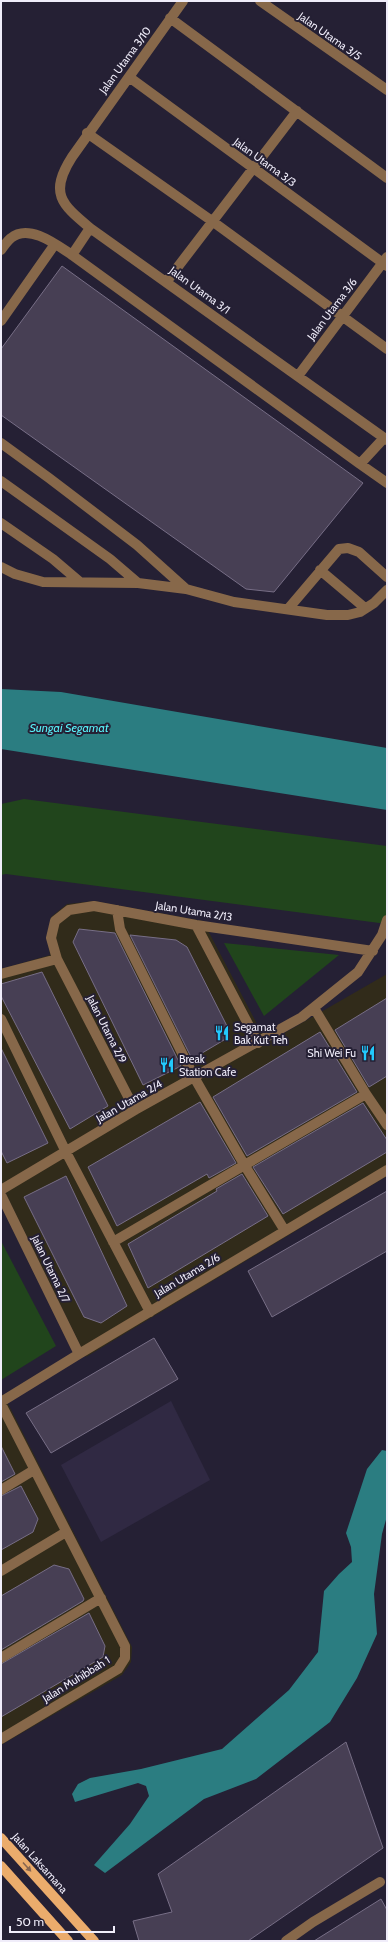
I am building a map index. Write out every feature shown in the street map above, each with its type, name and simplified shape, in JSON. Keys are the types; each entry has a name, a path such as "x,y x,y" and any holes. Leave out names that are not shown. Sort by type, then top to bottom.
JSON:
{"main road":[{"name":"Jalan Laksamana","path":"1,1838 94,1941"},
{"path":"1,1866 68,1941"}],"street":[{"name":"Jalan Utama 3/10","path":"87,133 183,1"},
{"name":"Jalan Utama 3/5","path":"260,1 387,90"},
{"path":"170,18 387,178"},
{"name":"Jalan Utama 3/3","path":"129,77 385,262"},
{"path":"167,281 297,111"},
{"path":"87,133 212,221 387,350"},
{"name":"Jalan Utama 3/1","path":"87,133 63,171 60,184 61,197 68,210 90,228 167,281 385,439"},
{"path":"72,255 90,228"},
{"path":"1,250 12,237 27,233 41,236 56,244 387,483"},
{"path":"1,321 56,244"},
{"name":"Jalan Utama 3/6","path":"298,376 342,316 385,262"},
{"path":"360,464 385,439"},
{"path":"1,443 50,478 137,545 186,589"},
{"path":"1,481 110,559 138,583"},
{"path":"1,523 53,559 80,582"},
{"path":"288,609 338,549 348,548 359,552 387,578"},
{"path":"1,567 15,574 43,582 138,583 186,589 234,602 327,615 348,615 365,608 374,603 387,590"},
{"path":"320,570 365,608"},
{"name":"Jalan Utama 2/13","path":"57,959 51,938 55,921 69,910 94,906 196,925 276,935 373,951"},
{"path":"117,910 120,929 194,1077 245,1166 285,1231"},
{"name":"Jalan Utama 2/4","path":"1,1190 135,1110 258,1043 314,1008 358,972 385,936 387,920"},
{"path":"196,925 258,1043"},
{"path":"1,974 57,959"},
{"name":"Jalan Utama 2/9","path":"57,959 135,1110"},
{"path":"314,1008 366,1094 387,1125"},
{"path":"1,1019 66,1152 150,1312"},
{"path":"113,1242 366,1094"},
{"name":"Jalan Utama 2/6","path":"1,1403 79,1354 387,1170"},
{"name":"Jalan Utama 2/7","path":"1,1195 79,1354"},
{"name":"Jalan Muhibbah 1","path":"1,1403 125,1646 125,1658 118,1669 1,1739"},
{"path":"1,1490 34,1470"},
{"path":"1,1571 66,1532"},
{"path":"1,1658 101,1598"},
{"path":"286,1941 313,1922 380,1882"}],"shaded area":[{"path":"24,799 387,846 387,924 6,874 1,875 1,804"},
{"path":"94,901 203,921 267,1043 387,974 387,1176 86,1357 1,1184 1,969 50,955 47,938 51,917 67,904"},
{"path":"224,943 339,955 264,1016"},
{"path":"1,1241 56,1346 1,1380"},
{"path":"3,1394 132,1647 131,1662 122,1675 1,1745 1,1396"},
{"path":"171,1401 210,1480 101,1542 61,1465"}],"water":[{"name":"Sungai Segamat","path":"1,689 61,692 387,748 387,810 1,749"},
{"path":"382,1450 387,1451 387,1516 382,1534 374,1594 377,1634 357,1678 330,1722 256,1779 204,1799 105,1873 94,1865 130,1824 149,1796 146,1786 138,1783 75,1802 72,1794 78,1784 90,1778 141,1769 222,1749 289,1690 318,1652 324,1591 352,1562 351,1547 346,1533 367,1469"}],"building":[{"path":"62,266 363,483 274,592 246,589 1,415 1,349"},
{"path":"79,929 115,933 181,1066 143,1085 73,942"},
{"path":"130,935 176,940 187,947 229,1030 224,1040 192,1059"},
{"path":"42,972 108,1106 70,1129 1,996 1,984"},
{"name":"Shi Wei Fu","path":"387,998 387,1076 369,1087 335,1030"},
{"path":"320,1032 357,1092 247,1156 213,1097"},
{"path":"1,1048 48,1143 7,1163 1,1151"},
{"path":"200,1102 236,1163 209,1178 207,1174 117,1226 88,1167"},
{"path":"363,1103 387,1140 387,1152 283,1214 253,1167"},
{"path":"242,1174 268,1216 148,1288 128,1244 217,1191 216,1189"},
{"path":"66,1176 127,1306 101,1323 84,1317 24,1197"},
{"path":"387,1191 387,1251 272,1317 248,1271"},
{"path":"154,1338 178,1379 51,1453 26,1413"},
{"path":"1,1446 15,1474 1,1482"},
{"path":"21,1486 38,1519 33,1532 1,1550 1,1496"},
{"path":"54,1565 69,1569 84,1599 83,1601 1,1650 1,1596"},
{"path":"89,1613 105,1646 103,1657 1,1717 1,1664"},
{"path":"346,1742 383,1848 248,1941 139,1941 133,1921 172,1912 158,1874"},
{"path":"381,1899 387,1910 387,1941 314,1941"}],"place":[{"name":"Segamat Bak Kut Teh","path":"222,1033"},
{"name":"Shi Wei Fu","path":"368,1053"},
{"name":"Break Station Cafe","path":"167,1065"}]}
